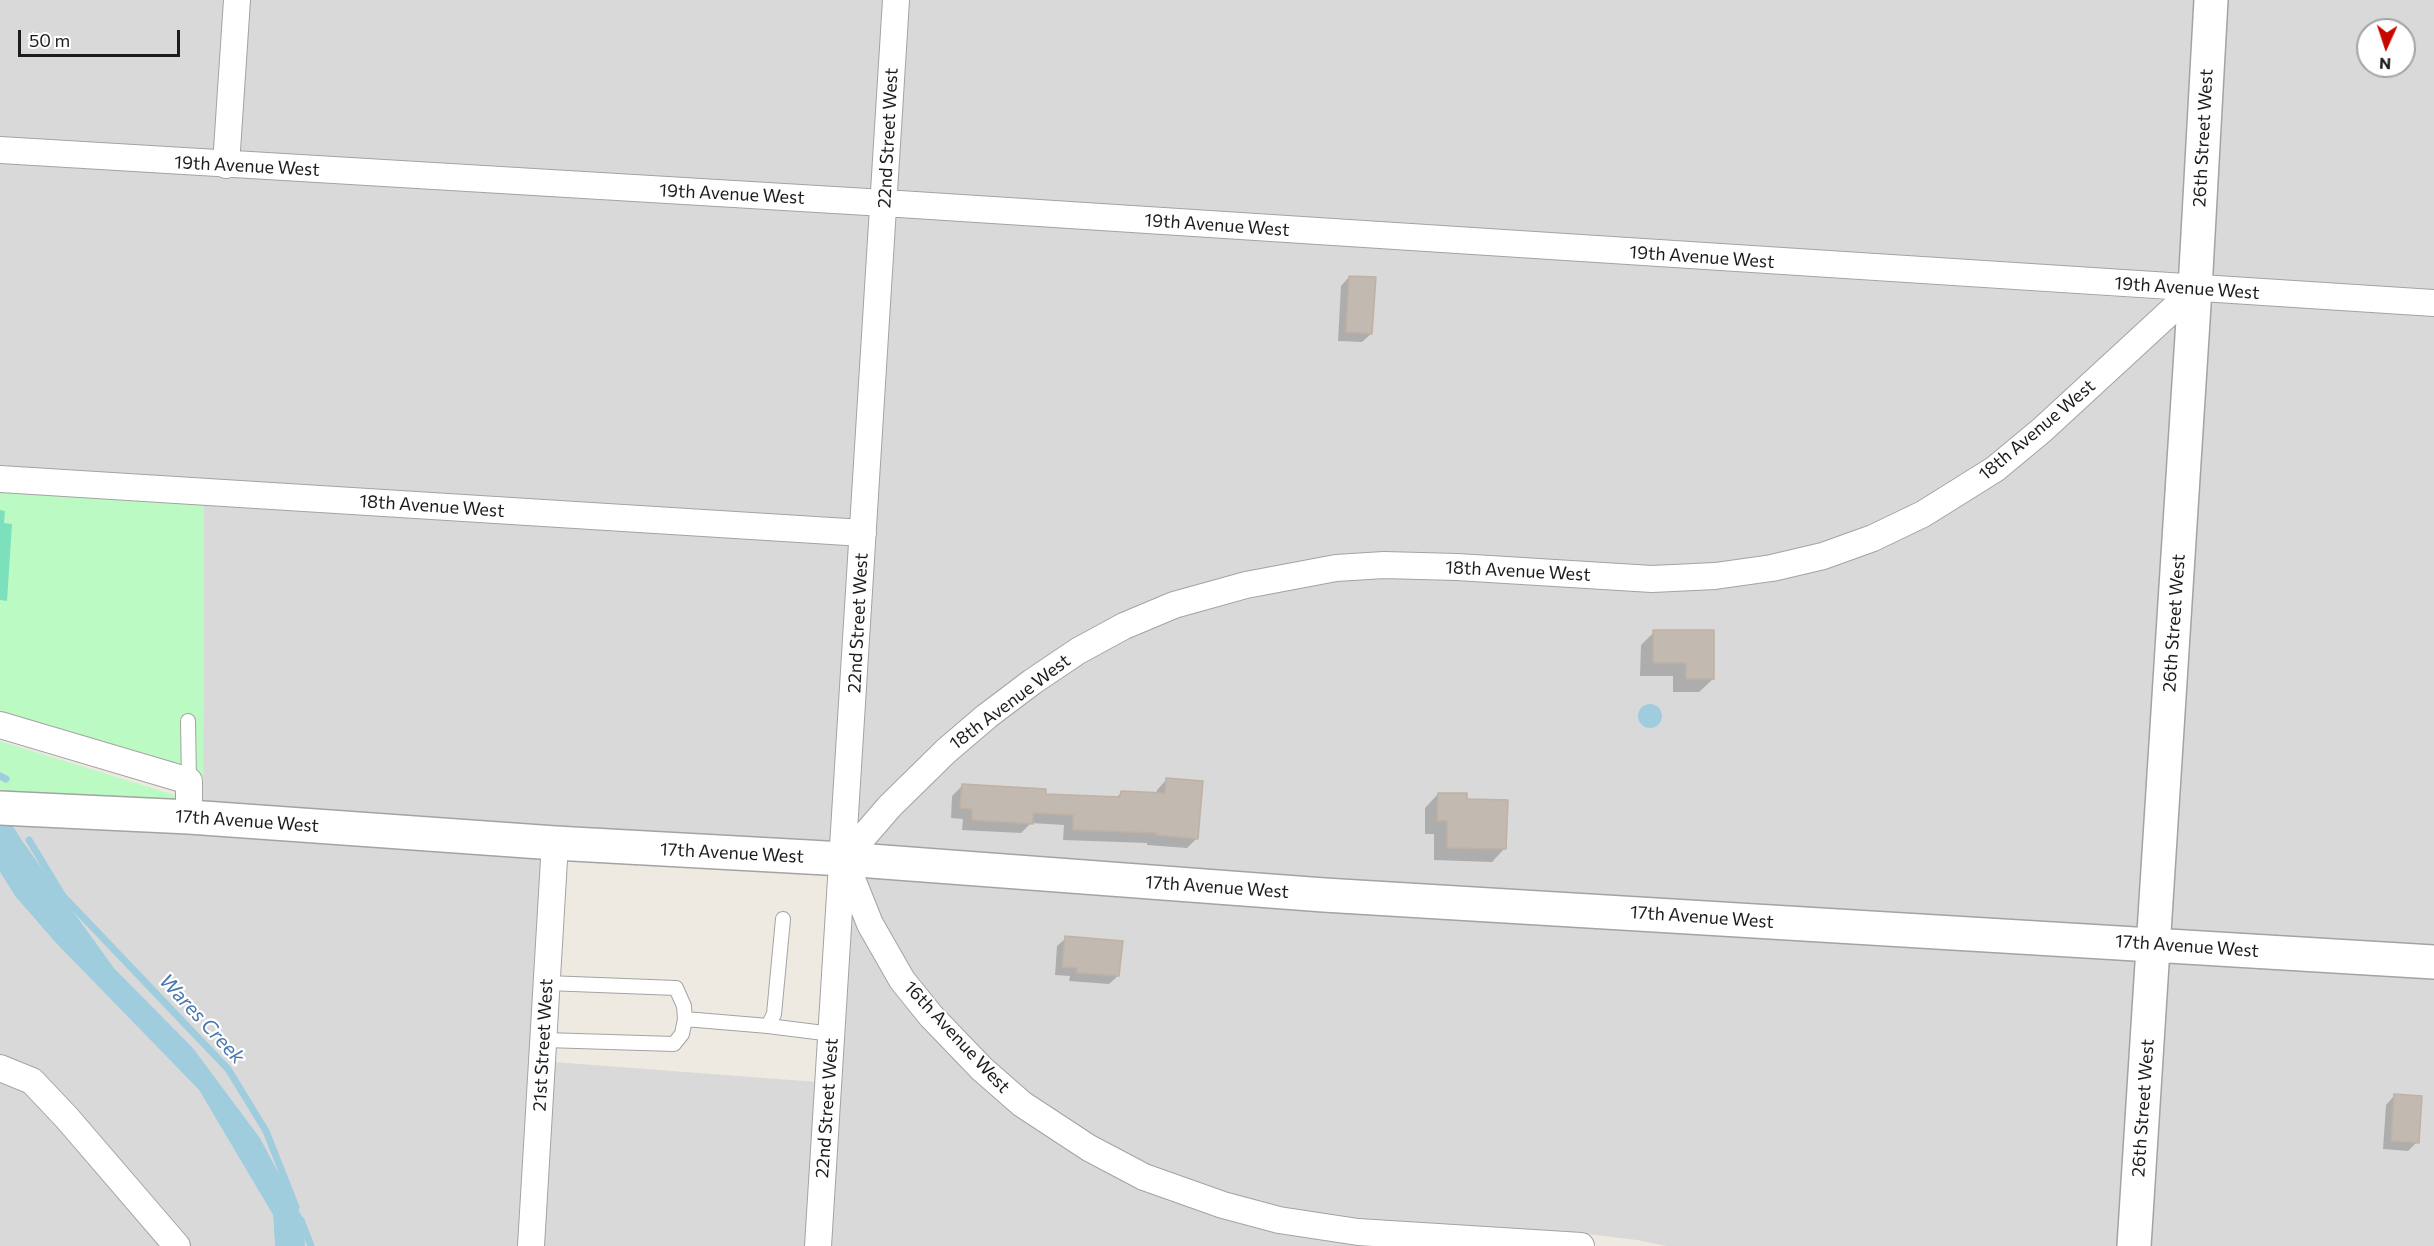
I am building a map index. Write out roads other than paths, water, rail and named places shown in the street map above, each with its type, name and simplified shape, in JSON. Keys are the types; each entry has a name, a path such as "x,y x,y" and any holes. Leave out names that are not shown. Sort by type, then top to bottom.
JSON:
{"street":[{"path":"226,165 237,0"},
{"name":"22nd Street West","path":"818,1246 896,0"},
{"name":"26th Street West","path":"2134,1246 2195,289 2211,0"},
{"name":"19th Avenue West","path":"0,150 884,203 2434,303"},
{"name":"18th Avenue West","path":"844,859 890,806 946,751 987,716 1078,651 1174,605 1246,585 1336,568 1384,565 1457,567 1652,579 1715,576 1772,568 1823,556 1873,538 1923,514 1995,469 2042,430 2195,289"},
{"name":"18th Avenue West","path":"0,479 863,533"},
{"path":"0,725 189,781 189,817"},
{"name":"17th Avenue West","path":"0,808 189,817 555,843 844,859 1312,894 2434,962"},
{"name":"21st Street West","path":"531,1246 555,843"},
{"name":"16th Avenue West","path":"844,859 870,924 902,980 931,1016 982,1069 1022,1104 1089,1148 1144,1177 1223,1205 1278,1220 1358,1232 1581,1246"},
{"path":"0,1068 32,1081 83,1136 177,1246"}],"lane":[{"path":"188,721 189,781"},
{"path":"768,1026 774,1014 783,919"},
{"path":"544,1040 674,1044 682,1034 686,1019 684,1006 676,988 547,983"},
{"path":"686,1019 832,1034"}],"water":[{"path":"1650,704 1659,707 1662,716 1659,725 1650,728 1641,725 1638,716 1641,707"},
{"path":"0,820 10,821 114,968 193,1048 260,1138 304,1220 305,1246 275,1246 273,1215 199,1090 56,943 15,896 0,872"}],"waterway":[{"name":"Wares Creek","path":"0,776 6,779"},
{"name":"Wares Creek","path":"29,840 63,896 228,1069 266,1131 296,1207"},
{"name":"Wares Creek","path":"301,1220 311,1246"}]}
